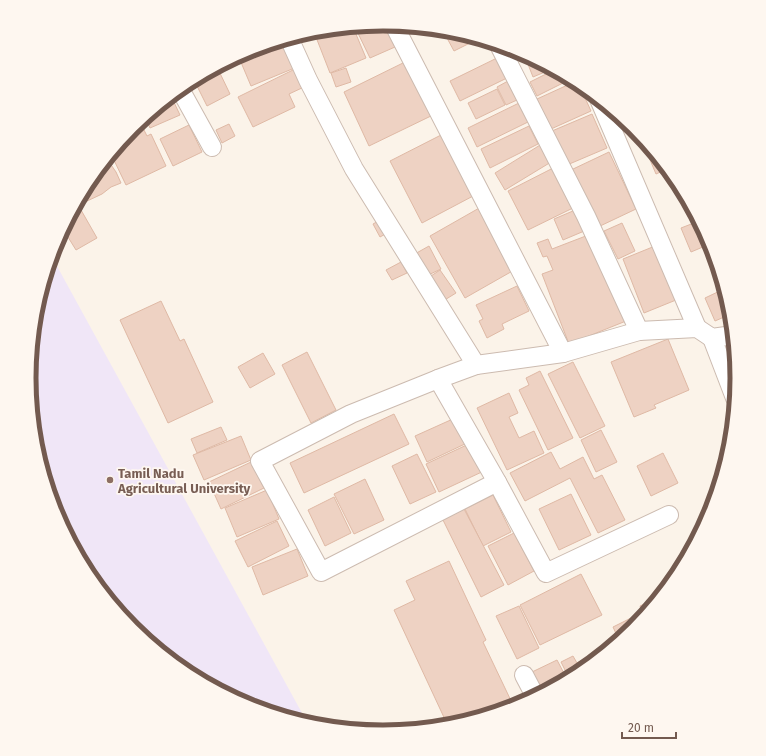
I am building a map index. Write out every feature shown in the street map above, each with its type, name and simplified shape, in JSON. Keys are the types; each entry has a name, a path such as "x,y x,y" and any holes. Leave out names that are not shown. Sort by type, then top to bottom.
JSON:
{"street":[{"path":"397,32 563,353"},
{"path":"291,43 308,80 354,169 476,365"},
{"path":"502,52 586,216 639,331"},
{"path":"183,94 212,147"},
{"path":"604,111 697,328 712,338 730,384"},
{"path":"497,482 321,572 260,461 351,414 438,378 476,365 563,353 639,331 697,328"},
{"path":"712,338 727,336"},
{"path":"438,378 497,482 546,574 669,515"},
{"path":"524,675 532,691"}],"shaded area":[{"name":"Tamil Nadu Agricultural University","path":"55,263 303,715 271,707 250,699 209,679 190,667 154,639 122,607 94,571 82,551 62,511 54,490 39,423 36,378 39,333 48,288"}],"building":[{"path":"387,31 395,47 370,58 358,32"},
{"path":"355,32 366,58 330,73 316,38"},
{"path":"447,38 451,38 471,43 454,51"},
{"path":"288,44 297,67 251,86 241,62 271,49"},
{"path":"499,57 509,77 460,101 450,81"},
{"path":"407,61 433,115 369,146 344,92"},
{"path":"527,63 545,72 533,77"},
{"path":"346,68 351,82 336,87 331,73"},
{"path":"295,69 304,87 289,94 295,107 253,127 238,97"},
{"path":"220,72 230,94 207,106 197,85"},
{"path":"548,73 565,82 537,96 530,82"},
{"path":"508,81 517,100 506,105 497,87"},
{"path":"569,85 574,88 576,92 578,91 584,95 591,111 551,129 537,99"},
{"path":"497,89 505,105 476,119 468,103"},
{"path":"174,102 180,115 150,128 148,123"},
{"path":"519,103 528,122 477,147 468,128"},
{"path":"592,114 607,148 567,165 552,131"},
{"path":"229,124 235,136 222,143 216,130"},
{"path":"189,125 202,152 173,166 160,139"},
{"path":"529,126 538,144 490,168 481,149"},
{"path":"143,128 147,136 151,134 166,166 126,185 114,160"},
{"path":"443,134 475,195 422,223 390,161"},
{"path":"545,142 556,159 505,190 495,173"},
{"path":"609,152 636,209 598,227 571,170"},
{"path":"647,153 662,172 656,174"},
{"path":"110,164 121,183 85,202 84,201 94,185"},
{"path":"559,165 575,207 528,230 508,191"},
{"path":"481,207 516,269 465,298 430,236"},
{"path":"80,208 97,238 76,250 67,235"},
{"path":"580,208 589,229 563,240 554,219"},
{"path":"382,219 389,232 380,237 373,224"},
{"path":"622,223 635,251 618,259 604,231"},
{"path":"693,223 705,246 691,252 681,228"},
{"path":"591,234 626,321 569,344 542,274 553,270 547,256 543,257 537,243 548,239 552,249"},
{"path":"429,246 441,269 424,277 413,255"},
{"path":"655,246 676,300 644,313 623,259"},
{"path":"401,262 407,273 392,280 386,270"},
{"path":"440,270 456,293 443,301 428,278"},
{"path":"517,286 529,311 502,324 504,329 487,338 479,321 483,319 476,305"},
{"path":"719,291 724,317 715,321 705,298"},
{"path":"161,301 180,341 184,339 213,402 168,423 120,320"},
{"path":"668,339 689,390 654,405 656,408 634,417 611,362"},
{"path":"307,352 336,410 311,423 282,365"},
{"path":"263,353 275,374 250,388 238,367"},
{"path":"573,362 605,426 580,438 548,374"},
{"path":"540,371 573,438 548,450 519,390 529,385 526,378"},
{"path":"509,393 518,413 509,417 519,438 534,431 544,453 507,470 477,408"},
{"path":"394,414 409,444 304,493 290,463"},
{"path":"455,418 467,443 427,462 415,436"},
{"path":"221,427 227,440 197,453 191,439"},
{"path":"601,430 617,462 596,472 581,440"},
{"path":"241,436 251,460 204,480 193,455"},
{"path":"473,442 486,470 439,492 426,464"},
{"path":"551,452 560,469 583,457 594,479 602,475 625,520 598,533 570,478 525,501 510,473"},
{"path":"663,453 678,483 651,496 637,466"},
{"path":"417,454 436,492 410,504 392,466"},
{"path":"251,462 264,488 221,509 209,482"},
{"path":"365,479 384,520 354,534 334,494"},
{"path":"267,490 279,519 237,537 225,508"},
{"path":"571,494 591,535 559,550 539,509"},
{"path":"493,495 511,532 483,546 465,509"},
{"path":"334,497 351,533 325,546 308,510"},
{"path":"464,509 504,585 481,597 443,520"},
{"path":"277,521 289,546 248,567 235,541"},
{"path":"514,533 534,571 508,585 488,546"},
{"path":"297,549 308,576 263,595 252,567"},
{"path":"449,561 486,640 483,642 511,701 495,707 445,719 394,610 415,600 406,581"},
{"path":"581,574 602,615 540,645 520,605"},
{"path":"647,603 642,609 640,606"},
{"path":"519,606 539,648 517,659 496,616"},
{"path":"635,616 616,635 613,627"},
{"path":"573,656 577,663 584,659 585,660 566,673 561,662"},
{"path":"557,660 564,674 540,687 532,672"}],"place":[{"name":"Tamil Nadu Agricultural University","path":"110,480"}]}
